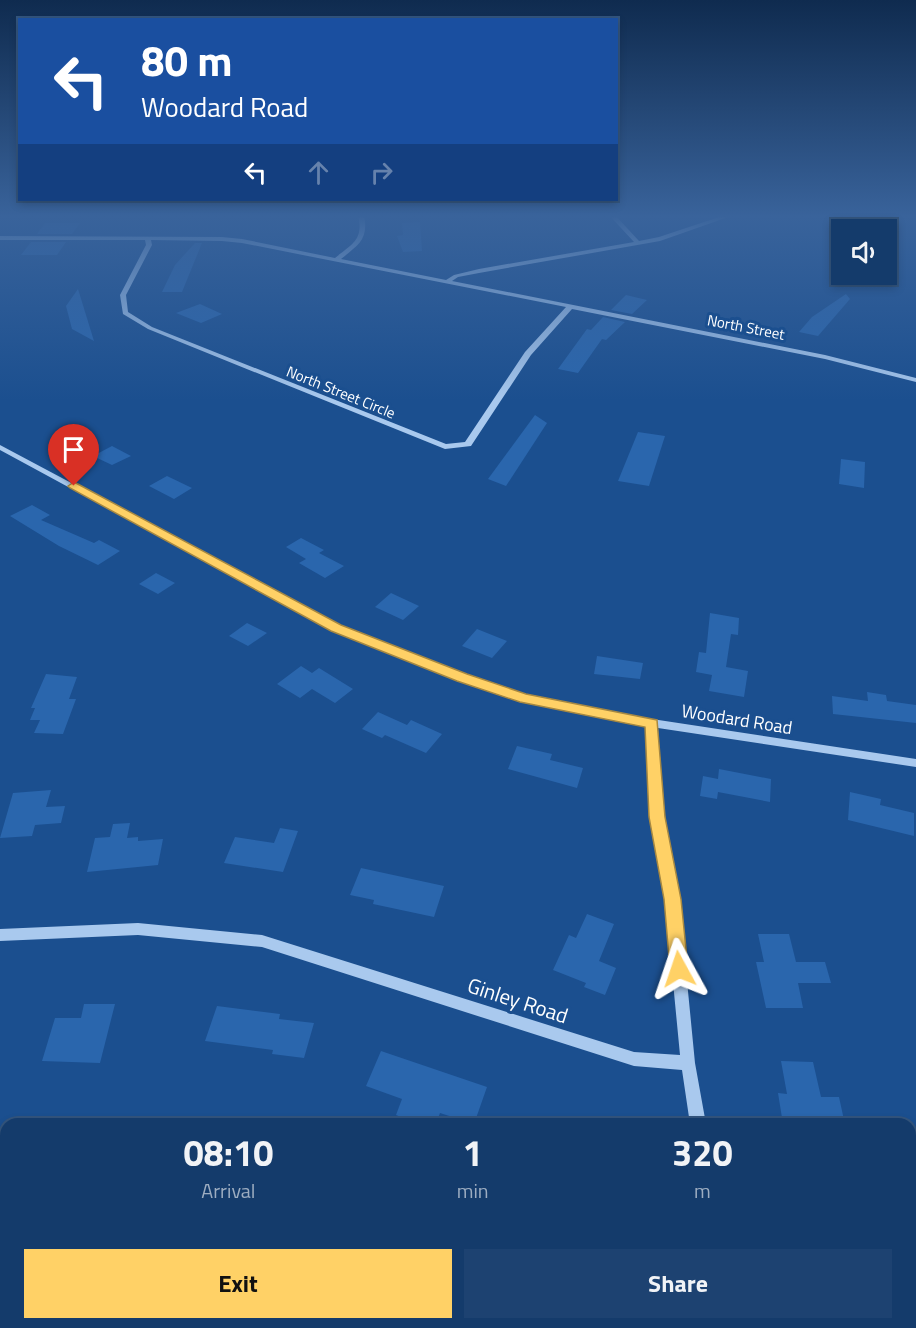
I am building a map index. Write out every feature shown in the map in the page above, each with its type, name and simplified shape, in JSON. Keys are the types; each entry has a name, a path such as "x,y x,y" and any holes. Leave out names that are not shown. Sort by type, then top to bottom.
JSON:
{"street":[{"name":"North Street Circle","path":"132,277 123,295 125,313 150,328 445,447 468,444 543,334 571,306"},
{"name":"North Street","path":"427,277 825,357 916,380"},
{"path":"448,281 454,277"},
{"name":"Woodard Road","path":"0,447 336,628 462,678 525,698 652,723 916,763"},
{"path":"652,723 657,817 672,899 688,1063 697,1118"},
{"name":"Ginley Road","path":"0,935 138,929 262,941 634,1059 688,1063"}],"building":[{"path":"169,277 188,277 182,292 162,292"},
{"path":"78,289 94,341 72,329 66,306"},
{"path":"846,294 850,299 818,336 799,332 812,317"},
{"path":"626,295 647,300 632,314 611,310"},
{"path":"200,304 222,314 201,323 176,313"},
{"path":"603,317 625,322 606,340 602,339 578,373 558,369 587,329 591,330"},
{"path":"535,415 547,423 506,486 488,479"},
{"path":"638,432 665,436 649,486 618,481"},
{"path":"112,446 131,456 112,465 93,456"},
{"path":"841,459 865,462 864,488 839,484"},
{"path":"167,476 192,488 174,499 149,486"},
{"path":"32,505 50,515 41,520 94,543 99,540 120,551 98,565 59,546 10,516"},
{"path":"301,538 324,550 319,553 344,566 325,578 299,563 306,559 286,547"},
{"path":"156,573 175,583 158,594 139,584"},
{"path":"391,593 419,606 403,620 375,607"},
{"path":"710,613 739,618 738,635 731,634 726,667 748,671 744,697 709,691 712,675 696,672 699,652 706,653"},
{"path":"247,623 267,633 248,646 229,636"},
{"path":"477,629 507,641 492,658 462,646"},
{"path":"597,656 643,663 640,679 594,674"},
{"path":"301,666 312,673 319,668 353,689 335,703 312,689 300,698 277,684"},
{"path":"46,674 77,677 69,699 76,699 63,734 34,733 40,720 30,720 35,708 31,708"},
{"path":"867,692 886,695 887,701 916,705 916,723 833,714 832,696 868,701"},
{"path":"378,712 407,725 411,720 442,734 426,753 385,735 382,738 362,729"},
{"path":"517,746 552,754 550,760 583,768 577,788 508,769"},
{"path":"719,769 771,779 770,802 718,792 717,799 700,796 703,776 718,779"},
{"path":"51,790 46,807 65,806 61,823 35,825 32,836 0,838 13,793"},
{"path":"850,792 881,799 880,805 914,813 914,836 848,820"},
{"path":"130,823 127,838 138,837 138,841 163,839 158,865 87,872 95,838 110,837 113,824"},
{"path":"280,828 298,831 283,872 224,863 235,837 274,843"},
{"path":"361,868 444,886 434,917 373,904 374,900 350,895"},
{"path":"587,914 614,924 599,961 616,968 605,995 584,987 586,983 553,970 569,935 576,938"},
{"path":"758,934 789,934 796,962 825,962 831,983 798,983 803,1008 766,1008 756,962 764,962"},
{"path":"84,1004 115,1004 100,1063 42,1061 55,1018 81,1018"},
{"path":"217,1006 280,1014 279,1019 314,1023 304,1058 272,1054 273,1050 205,1041"},
{"path":"381,1051 487,1087 476,1118 455,1118 440,1113 438,1118 404,1118 396,1115 402,1099 366,1086"},
{"path":"781,1061 813,1062 821,1097 839,1097 844,1118 782,1118 778,1093 787,1094"}],"route":[{"path":"74,486 336,628 398,650 462,678 525,698 652,723 657,817 672,899 679,969"}]}
